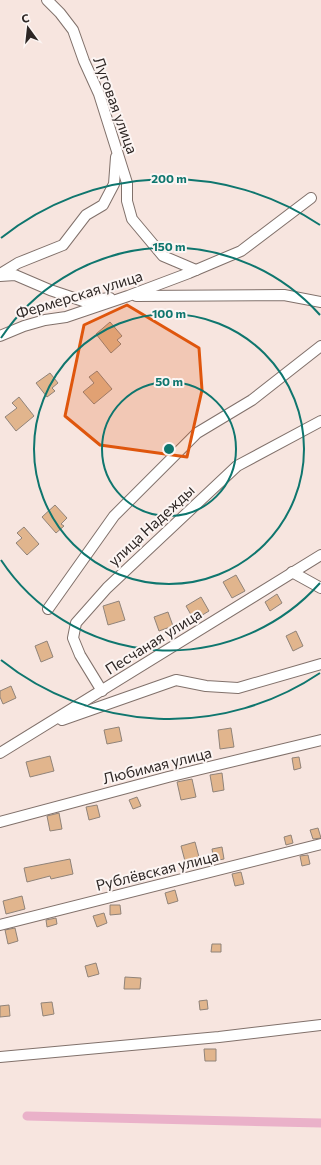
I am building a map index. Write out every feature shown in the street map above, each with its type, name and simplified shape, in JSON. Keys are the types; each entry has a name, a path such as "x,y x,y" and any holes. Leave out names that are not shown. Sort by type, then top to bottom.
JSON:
{"street":[{"name":"Луговая улица","path":"47,0 60,13 73,30 84,61 99,94 127,183 127,202 132,219 163,256 196,270"},
{"path":"0,275 18,263 63,245 86,215 103,205 114,184 117,151"},
{"name":"Фермерская улица","path":"0,336 31,324 66,317 128,296 241,251 311,198"},
{"path":"0,275 15,275 50,290 83,301 128,296 284,295 321,302"},
{"path":"48,609 114,516 197,433 252,400 321,346"},
{"name":"улица Надежды","path":"102,691 80,655 72,638 76,623 107,588 237,466 321,421"},
{"name":"Песчаная улица","path":"0,753 321,555"},
{"path":"292,572 321,588"},
{"path":"43,727 176,680 206,686 238,688 321,664"},
{"name":"Любимая улица","path":"0,822 168,777 321,740"},
{"name":"Рублёвская улица","path":"0,924 321,844"},
{"path":"0,1057 218,1037 321,1025"}],"highlighted area":[{"path":"127,305 199,348 202,390 187,457 100,445 65,416 84,325"}],"building":[{"path":"110,322 122,336 117,340 121,344 111,353 96,334"},
{"path":"97,371 112,389 94,404 83,392 94,383 89,377"},
{"path":"50,373 58,383 52,388 55,391 47,397 36,383"},
{"path":"19,397 34,416 16,431 5,417 17,408 12,403"},
{"path":"55,505 67,518 61,524 64,526 56,533 42,517"},
{"path":"24,527 39,544 27,555 16,543 22,538 17,533"},
{"path":"236,575 245,591 232,598 223,582"},
{"path":"277,594 282,603 270,611 265,602"},
{"path":"201,597 209,611 194,620 186,606"},
{"path":"119,601 125,620 108,625 103,606"},
{"path":"168,612 173,626 159,631 154,617"},
{"path":"296,631 303,646 293,651 286,636"},
{"path":"47,641 53,657 41,662 35,646"},
{"path":"11,686 16,698 3,704 0,697 0,691"},
{"path":"119,727 122,741 107,744 104,730"},
{"path":"231,728 234,747 220,749 218,730"},
{"path":"50,756 54,771 30,777 26,762"},
{"path":"299,757 301,768 294,770 292,758"},
{"path":"222,773 224,790 213,792 210,775"},
{"path":"192,779 196,797 181,800 177,782"},
{"path":"137,797 141,806 133,809 129,800"},
{"path":"97,805 100,817 89,820 86,807"},
{"path":"59,813 62,829 50,831 47,816"},
{"path":"318,828 321,838 313,839 310,830"},
{"path":"291,835 293,843 286,845 284,837"},
{"path":"195,842 199,857 185,861 181,846"},
{"path":"222,847 224,859 214,861 212,849"},
{"path":"308,855 310,864 302,866 300,856"},
{"path":"70,859 73,874 51,879 50,876 27,882 24,868"},
{"path":"142,871 144,881 135,883 133,873"},
{"path":"241,872 244,884 235,886 232,874"},
{"path":"175,890 178,901 168,904 165,893"},
{"path":"22,896 25,909 6,914 3,901"},
{"path":"110,905 120,905 121,914 110,915"},
{"path":"104,913 107,923 97,927 93,916"},
{"path":"56,918 57,924 47,927 46,920"},
{"path":"15,928 18,941 8,944 5,930"},
{"path":"212,944 221,944 221,952 211,952"},
{"path":"96,963 99,974 88,977 85,966"},
{"path":"125,977 141,978 140,989 124,989"},
{"path":"207,1000 208,1009 200,1010 199,1001"},
{"path":"52,1002 54,1014 43,1016 41,1003"},
{"path":"9,1005 10,1016 0,1017 0,1006"},
{"path":"204,1049 216,1049 216,1061 205,1061"}],"waterway":[{"path":"27,1116 321,1123"}]}
